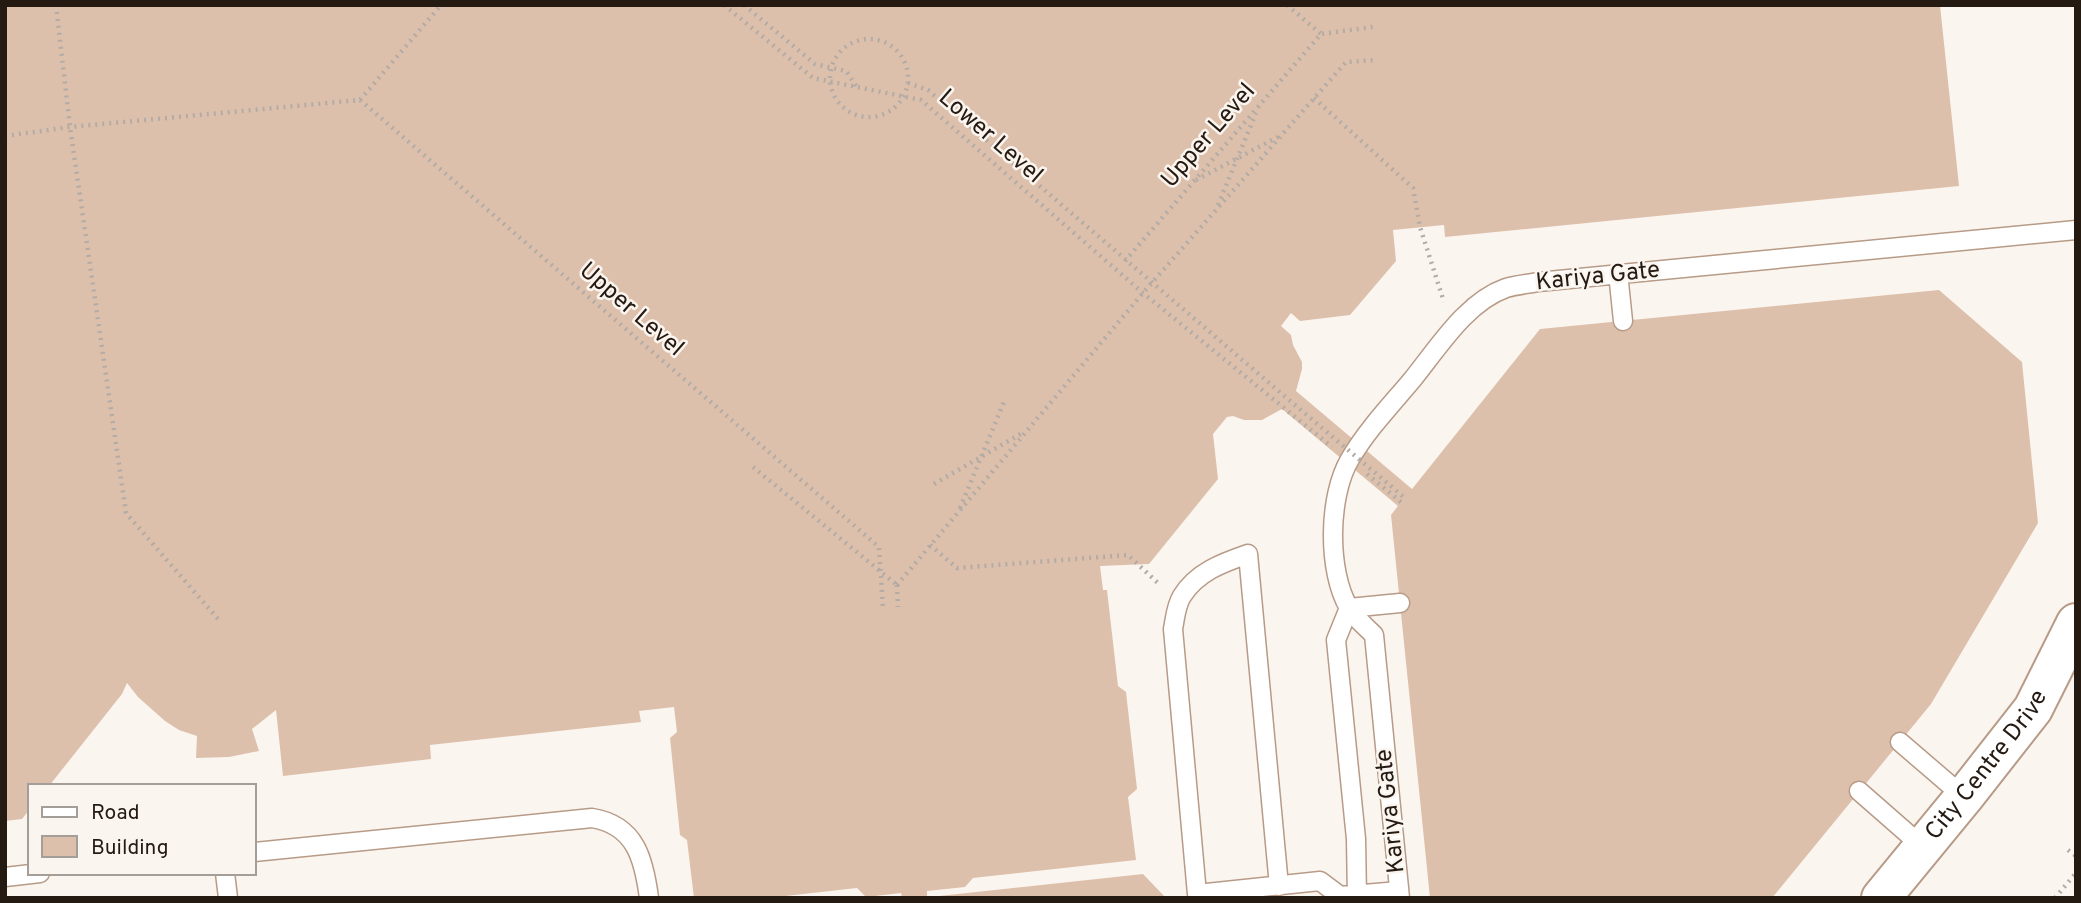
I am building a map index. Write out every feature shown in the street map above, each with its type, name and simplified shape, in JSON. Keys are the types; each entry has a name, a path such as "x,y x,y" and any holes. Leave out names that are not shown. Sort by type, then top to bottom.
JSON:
{"street":[{"name":"City Centre Drive","path":"1881,898 2033,709 2076,623"}],"lane":[{"name":"Kariya Gate","path":"1400,894 1374,635 1349,608 1338,575 1332,547 1335,502 1349,460 1366,436 1453,329 1477,304 1505,289 1538,282 2076,230"},
{"path":"1618,273 1623,321"},
{"path":"1279,886 1248,554 1220,563 1200,575 1180,598 1172,629 1197,894 1279,886 1320,881 1340,896 1400,894"},
{"path":"1349,608 1399,603"},
{"name":"Kariya Gate","path":"1349,608 1336,640 1356,839 1357,896"},
{"path":"1900,742 1964,797"},
{"path":"1859,791 1923,847"},
{"path":"256,852 592,818 608,821 622,830 635,844 646,875 649,898"},
{"path":"5,877 28,874"},
{"path":"225,875 228,898"}],"path":[{"path":"56,5 70,127 127,513 218,619"},
{"path":"5,136 70,127 360,100 441,5"},
{"name":"Lower Level","path":"724,5 813,78 921,100 1143,293 1349,460 1403,500 1125,261"},
{"path":"744,5 815,64 846,71 856,86"},
{"path":"1287,5 1321,34 1373,27"},
{"name":"Upper Level","path":"1125,261 1321,34"},
{"path":"867,38 891,45 901,54 907,67 908,83 906,94 898,105 888,113 874,118 861,117 848,111 832,93 830,80 836,56 855,40 867,38"},
{"path":"898,607 897,585 1143,293 1346,62 1377,60"},
{"path":"908,83 928,90 1125,261"},
{"path":"1314,99 1413,188 1420,227 1453,329"},
{"name":"Upper Level","path":"360,100 879,547 883,608"},
{"path":"1217,209 1258,106"},
{"path":"1192,183 1283,134"},
{"path":"958,512 1004,402"},
{"path":"934,484 1027,430"},
{"path":"753,467 897,585"},
{"path":"930,545 957,568 1128,555 1157,584 1180,598"},
{"path":"2068,850 2076,856"},
{"path":"2055,898 2076,873"}],"building":[{"path":"5,5 1940,5 1959,186 1445,237 1444,225 1393,230 1396,261 1350,315 1300,321 1291,313 1281,326 1291,335 1302,362 1296,391 1412,489 1540,329 1939,290 2022,362 2038,523 1931,704 1772,898 1430,898 1391,515 1398,506 1282,409 1262,420 1227,417 1213,434 1218,479 1149,564 1100,566 1103,590 1107,590 1118,686 1126,692 1137,789 1128,797 1136,860 973,878 965,887 927,891 927,898 902,898 901,893 866,897 857,888 768,898 694,898 687,840 680,835 670,738 677,732 674,707 639,711 641,722 430,745 431,759 283,776 276,710 252,729 259,751 229,757 196,758 197,736 179,730 165,721 138,697 127,683 122,694 51,784 28,784 28,812 22,819 5,821"},
{"path":"1143,874 1166,898 939,898 939,896"}]}
